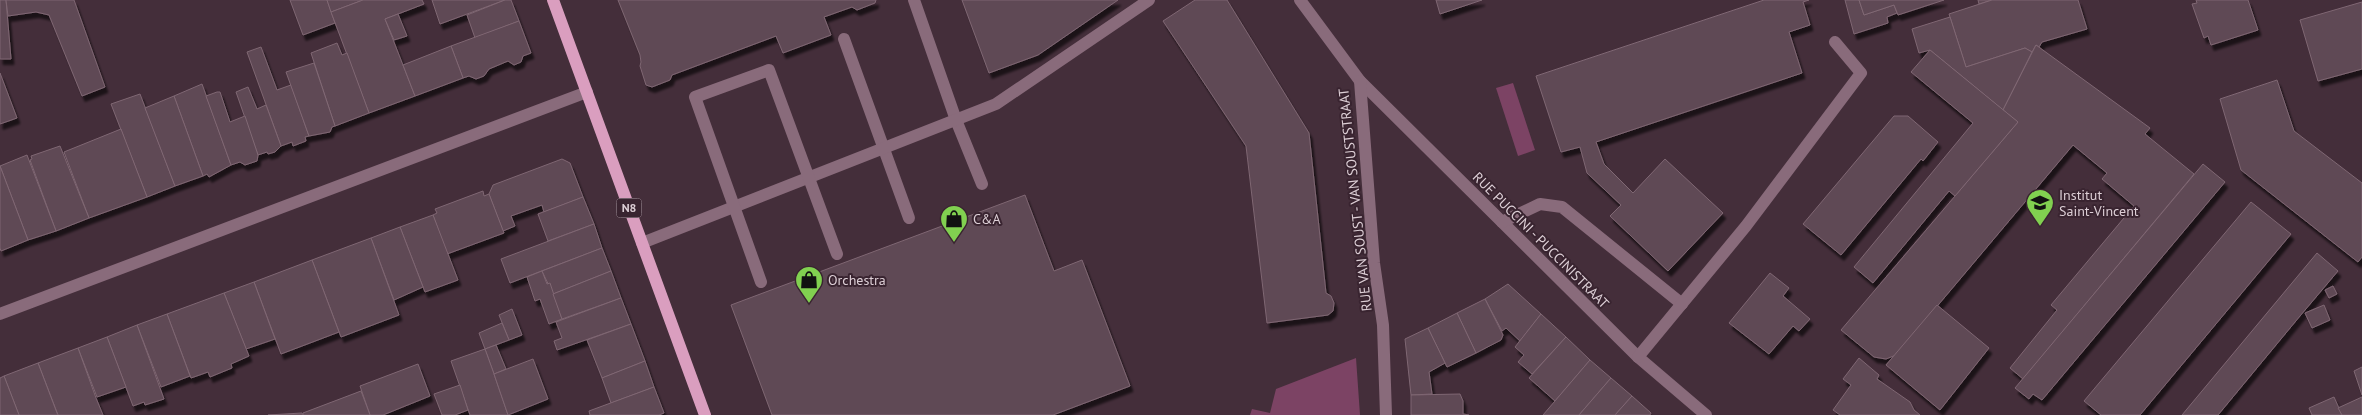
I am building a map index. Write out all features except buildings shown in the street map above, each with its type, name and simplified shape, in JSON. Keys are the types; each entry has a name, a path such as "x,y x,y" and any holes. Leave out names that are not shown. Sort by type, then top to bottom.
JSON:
{"main road":[{"name":"N8","path":"553,0 705,415"}],"street":[{"path":"914,0 956,120 982,184"},
{"path":"642,243 996,104 1149,0"},
{"name":"RUE VAN SOUST - VAN SOUSTSTRAAT","path":"1300,0 1360,81 1374,263 1383,326 1386,415"},
{"path":"844,39 910,218"},
{"path":"1638,357 1746,226 1861,73 1835,42"},
{"path":"761,282 695,97 769,70 836,254"},
{"name":"RUE PUCCINI - PUCCINISTRAAT","path":"1360,81 1638,357 1706,415"},
{"path":"0,314 587,92"},
{"path":"1502,222 1540,204 1562,207 1682,304"}],"shaded area":[{"path":"1513,83 1535,150 1518,156 1496,88"},
{"path":"1356,358 1360,415 1250,415 1252,409 1270,413 1276,389"}],"place":[{"name":"Institut Saint-Vincent","path":"2040,227"},
{"name":"C&A","path":"954,243"},
{"name":"Orchestra","path":"809,304"}]}
